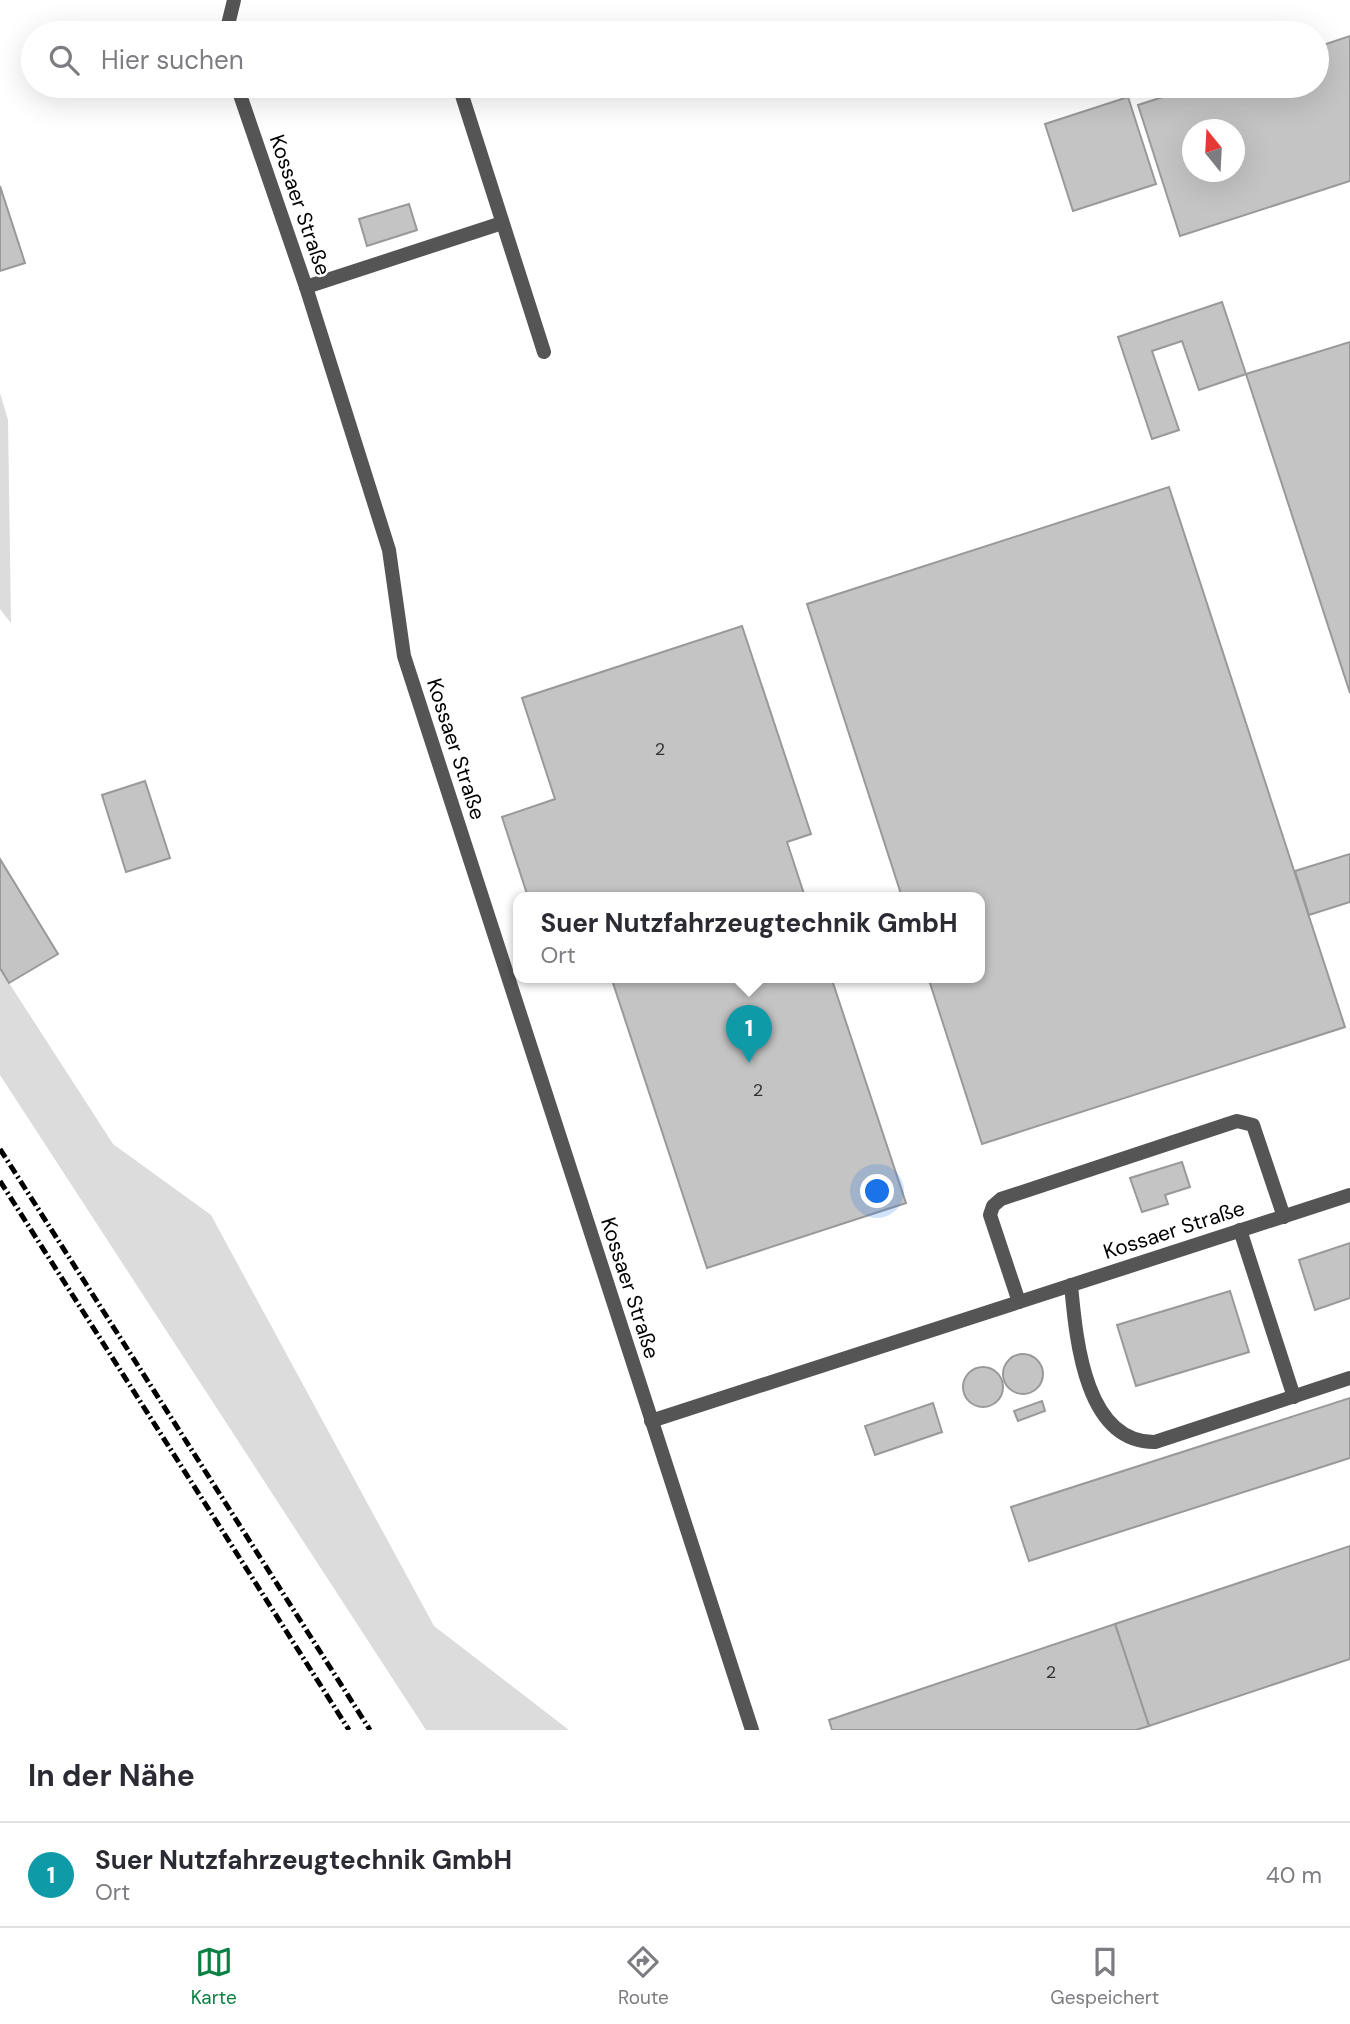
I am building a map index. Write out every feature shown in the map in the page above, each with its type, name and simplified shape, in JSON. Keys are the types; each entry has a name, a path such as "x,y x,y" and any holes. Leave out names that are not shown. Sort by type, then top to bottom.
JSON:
{"lane":[{"path":"229,21 234,0"},
{"name":"Kossaer Straße","path":"241,98 306,287 388,550 404,656 752,1730"},
{"path":"463,98 544,352"},
{"path":"306,287 502,223"},
{"path":"1019,1302 990,1215 993,1206 1001,1199 1237,1121 1254,1125 1284,1217"},
{"name":"Kossaer Straße","path":"651,1421 1350,1195"},
{"path":"1240,1230 1294,1396"},
{"path":"1071,1285 1077,1345 1090,1391 1125,1434 1140,1442 1155,1442 1350,1378"}],"shaded area":[{"path":"0,393 8,420 11,623 0,609"},
{"path":"0,969 113,1144 211,1215 434,1626 569,1730 426,1730 0,1075"}],"building":[{"path":"1350,36 1350,181 1180,236 1138,105 1160,98 1329,98 1329,43"},
{"path":"1128,98 1156,184 1073,211 1045,124"},
{"path":"0,186 25,263 0,271"},
{"path":"409,204 417,230 367,246 359,219"},
{"path":"1222,302 1246,374 1199,390 1182,341 1152,351 1179,430 1152,439 1118,337"},
{"path":"1350,342 1350,693 1246,374"},
{"path":"1169,487 1345,1027 982,1144 930,983 985,983 985,892 900,892 807,604"},
{"path":"742,626 811,834 787,842 803,892 526,892 502,817 555,799 522,698"},
{"path":"145,781 170,858 126,872 102,795"},
{"path":"1350,854 1350,902 1309,915 1295,871"},
{"path":"0,859 58,954 9,983 0,968"},
{"path":"613,983 833,983 906,1203 707,1268"},
{"path":"1182,1162 1190,1187 1165,1195 1168,1204 1142,1212 1130,1178"},
{"path":"1350,1243 1350,1298 1315,1310 1299,1260"},
{"path":"1230,1291 1249,1352 1136,1386 1117,1325"},
{"path":"1023,1354 1037,1360 1043,1374 1037,1388 1023,1394 1009,1388 1003,1374 1009,1360"},
{"path":"983,1367 997,1373 1003,1387 997,1401 983,1407 969,1401 963,1387 969,1373"},
{"path":"1350,1398 1350,1458 1029,1561 1011,1507"},
{"path":"1042,1401 1045,1411 1018,1421 1014,1411"},
{"path":"933,1403 942,1432 875,1455 865,1426"},
{"path":"1350,1546 1350,1659 1149,1726 1115,1624"},
{"path":"1115,1624 1149,1726 1136,1730 832,1730 829,1720"}],"railway":[{"path":"0,1149 370,1730"},
{"path":"0,1181 349,1730"}],"place":[{"name":"Suer Nutzfahrzeugtechnik GmbH","path":"749,1063"}]}
